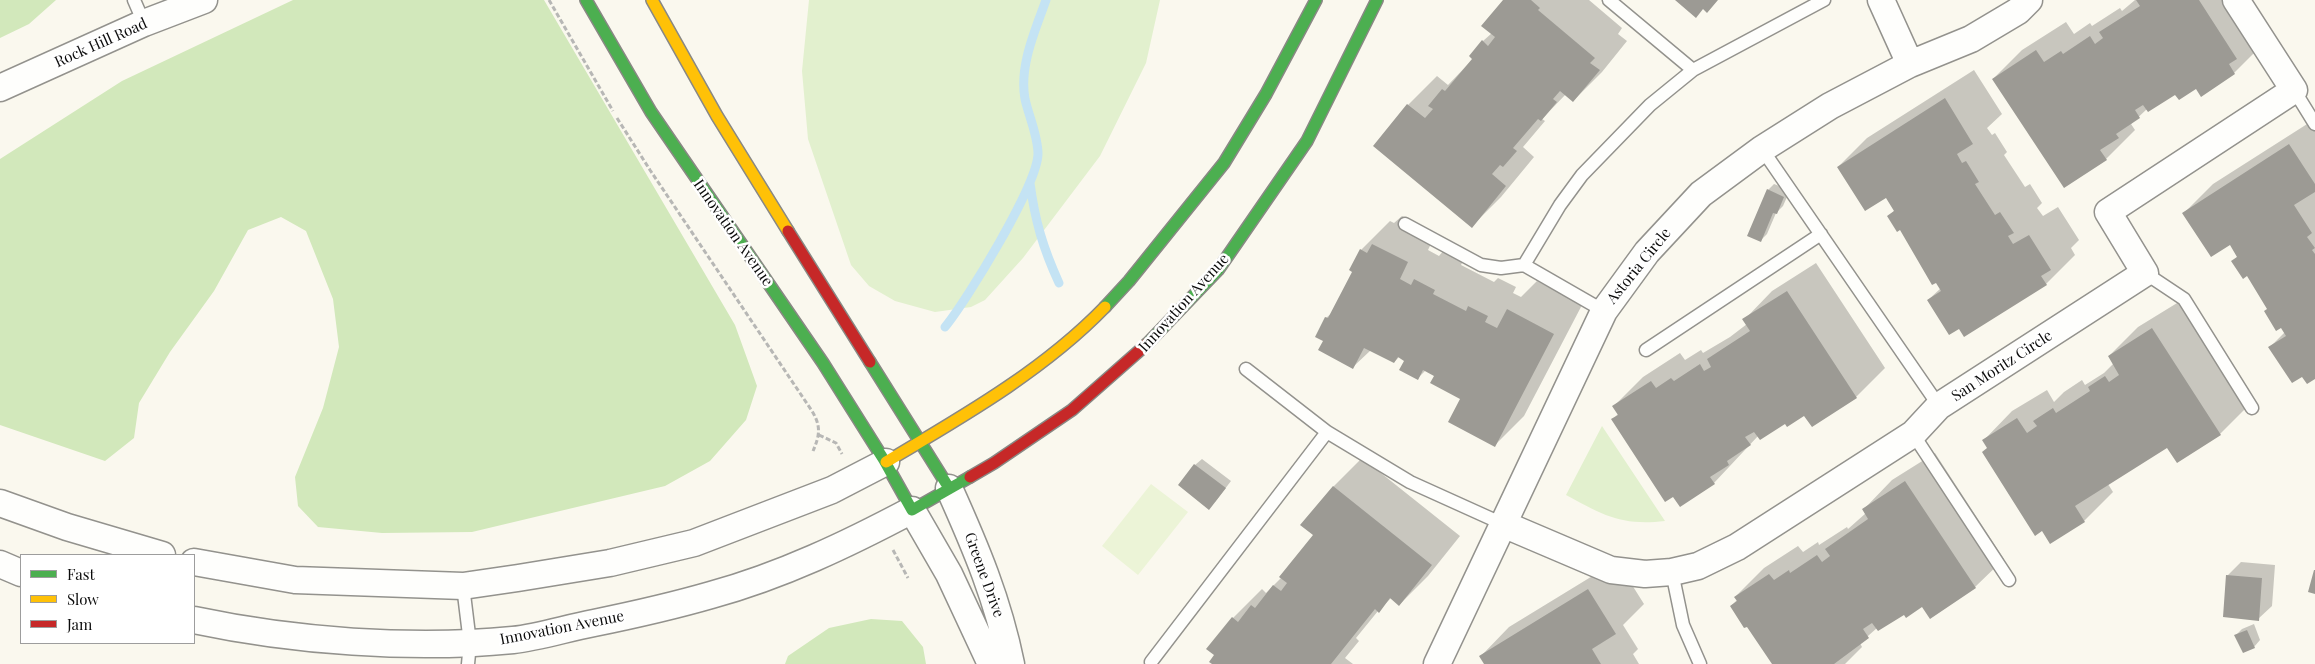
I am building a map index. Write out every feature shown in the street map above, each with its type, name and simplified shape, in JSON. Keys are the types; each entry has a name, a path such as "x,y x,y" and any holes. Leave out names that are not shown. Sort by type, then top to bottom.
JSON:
{"street":[{"name":"Rock Hill Road","path":"0,88 139,12 204,0"},
{"name":"Innovation Avenue","path":"586,0 660,126 850,401 912,510"},
{"path":"652,0 717,116 949,488"},
{"path":"195,562 295,580 464,586 610,563 694,543 832,490 886,462 973,409 1054,350 1126,284 1149,254 1191,206 1233,150 1286,59 1316,0"},
{"name":"Innovation Avenue","path":"195,620 234,628 319,638 387,642 469,654 515,640 713,595 816,557 912,510 994,463 1072,410 1146,345 1218,270 1307,141 1377,0"},
{"path":"1880,0 1910,64"},
{"name":"Astoria Circle","path":"1437,664 1604,310 1647,252 1701,194 1762,149 1830,106 1910,64 1971,39 2018,11 2029,0"},
{"path":"2145,273 2108,212 2294,90 2236,0"},
{"name":"San Moritz Circle","path":"1503,524 1611,570 1645,574 1672,572 1698,566 1737,547 1913,434 1939,406 2145,273"},
{"name":"Greene Drive","path":"949,488 976,548 995,600 1011,664"},
{"path":"0,503 67,527 159,554"},
{"name":"Greene Drive","path":"912,510 949,574 991,664"},
{"path":"0,564 20,573"}],"lane":[{"path":"1609,0 1693,70"},
{"path":"1524,265 1560,205 1582,175 1650,105 1693,70 1824,0"},
{"path":"2294,90 2315,124"},
{"path":"1762,149 1939,406"},
{"path":"1405,224 1481,265 1501,268 1524,265 1604,310"},
{"path":"1646,350 1821,234"},
{"path":"2145,273 2184,299 2252,408"},
{"path":"1246,369 1328,432 1410,482 1503,524"},
{"path":"1151,662 1328,432"},
{"path":"1913,434 2009,580"},
{"path":"1672,572 1683,625 1700,664"},
{"path":"464,586 469,654"}],"path":[{"path":"549,0 595,82 650,170 812,410 817,420 819,435 813,451"},
{"path":"819,435 836,443"}],"green space":[{"path":"0,0 56,0 29,24 0,38"},
{"path":"293,0 544,0 735,325 757,386 746,420 710,461 665,486 472,532 382,533 318,527 298,506 295,477 323,408 339,347 333,299 306,231 281,217 248,230 214,291 170,352 139,403 134,438 105,461 0,425 0,159 122,81"},
{"path":"809,0 1160,0 1146,63 1100,156 1023,258 985,300 971,307 935,312 895,301 869,286 851,265 808,139 802,71"},
{"path":"1602,426 1665,521 1636,522 1624,520 1602,513 1566,495"},
{"path":"1151,484 1188,512 1138,575 1102,546"},
{"path":"871,619 902,621 923,647 926,664 785,664 788,656 829,628"}],"building":[{"path":"1503,0 1531,0 1540,8 1538,10 1595,58 1590,63 1600,70 1573,102 1560,91 1553,99 1557,102 1541,121 1538,119 1513,148 1517,151 1503,167 1500,165 1492,174 1506,186 1472,228 1373,146 1407,104 1425,118 1433,109 1428,106 1442,89 1445,91 1472,59 1469,56 1482,40 1488,46 1495,37 1481,26"},
{"path":"1675,0 1718,0 1707,13 1703,9 1696,18"},
{"path":"2136,0 2199,0 2237,59 2229,64 2235,74 2201,97 2196,89 2179,100 2175,95 2148,112 2143,105 2135,110 2140,118 2116,134 2119,138 2100,150 2107,160 2064,188 1992,79 2036,50 2044,62 2061,51 2063,54 2090,36 2095,44 2103,38 2099,32 2140,6"},
{"path":"1945,98 1973,144 1957,154 1962,163 1966,161 1979,182 1975,184 1995,215 2000,212 2014,233 2008,236 2013,244 2029,235 2051,270 2041,276 2047,285 1964,337 1959,329 1949,335 1927,300 1941,291 1936,283 1932,285 1900,230 1897,232 1887,216 1894,211 1886,198 1865,211 1837,167"},
{"path":"2289,144 2315,184 2315,192 2294,205 2312,233 2307,237 2315,248 2312,250 2315,254 2315,379 2307,384 2302,377 2292,383 2268,347 2286,336 2281,328 2276,331 2264,311 2267,309 2247,276 2243,279 2231,261 2237,257 2230,245 2211,257 2182,213"},
{"path":"1767,189 1784,197 1777,214 1773,213 1761,242 1747,236"},
{"path":"1372,244 1408,262 1400,279 1411,285 1414,279 1435,290 1433,294 1466,311 1468,306 1488,316 1485,322 1497,328 1507,309 1554,334 1495,447 1448,422 1460,399 1430,383 1434,376 1423,370 1418,380 1399,370 1404,361 1398,357 1394,363 1364,348 1353,369 1318,350 1323,341 1315,337 1325,317 1328,318 1352,272 1349,270 1360,249 1367,253"},
{"path":"1787,291 1857,398 1812,427 1804,416 1787,427 1785,424 1760,440 1754,432 1745,437 1751,445 1727,461 1729,465 1710,477 1715,484 1680,507 1673,497 1665,502 1611,419 1618,415 1612,406 1651,381 1656,388 1671,378 1674,381 1700,364 1704,371 1711,367 1707,359 1750,331 1742,319"},
{"path":"2152,328 2221,435 2177,463 2167,448 2075,506 2085,522 2050,544 2042,531 2035,536 1982,452 1987,448 1982,440 2017,418 2027,433 2037,426 2033,421 2053,408 2056,413 2090,391 2088,387 2105,376 2109,382 2119,375 2108,356"},
{"path":"1194,464 1226,488 1209,510 1178,485"},
{"path":"1905,481 1976,588 1930,619 1922,607 1906,618 1904,615 1878,631 1872,623 1863,629 1869,638 1834,664 1772,664 1747,627 1744,628 1730,606 1737,601 1734,597 1769,574 1774,580 1789,570 1790,573 1817,555 1822,562 1830,556 1825,549 1868,519 1862,509"},
{"path":"1333,486 1432,565 1399,606 1390,598 1379,613 1375,609 1331,664 1212,664 1209,662 1214,655 1206,649 1232,617 1238,622 1251,605 1255,608 1273,585 1281,591 1287,583 1279,577 1313,535 1300,525"},
{"path":"2315,570 2315,594 2308,592"},
{"path":"2226,575 2262,578 2259,621 2223,617"},
{"path":"1588,589 1616,634 1592,649 1601,664 1484,664 1479,656"},
{"path":"2247,630 2255,648 2243,653 2234,635"}],"waterway":[{"path":"945,327 984,269 1014,216 1035,170 1038,147 1025,99 1024,74 1029,49 1046,0"},
{"path":"1030,183 1040,234 1059,283"}],"traffic: fast":[{"path":"586,0 651,112 823,363 884,460 912,510 970,477"},
{"path":"1105,307 1129,281 1224,163 1266,94 1316,0"},
{"path":"1147,344 1218,270 1307,141 1377,0"},
{"path":"870,362 949,488"}],"traffic: slow":[{"path":"652,0 717,116 788,231"},
{"path":"886,462 1001,392 1055,352 1105,307"}],"traffic: jam":[{"path":"788,231 870,362"},
{"path":"970,477 1072,410 1147,344"}]}
